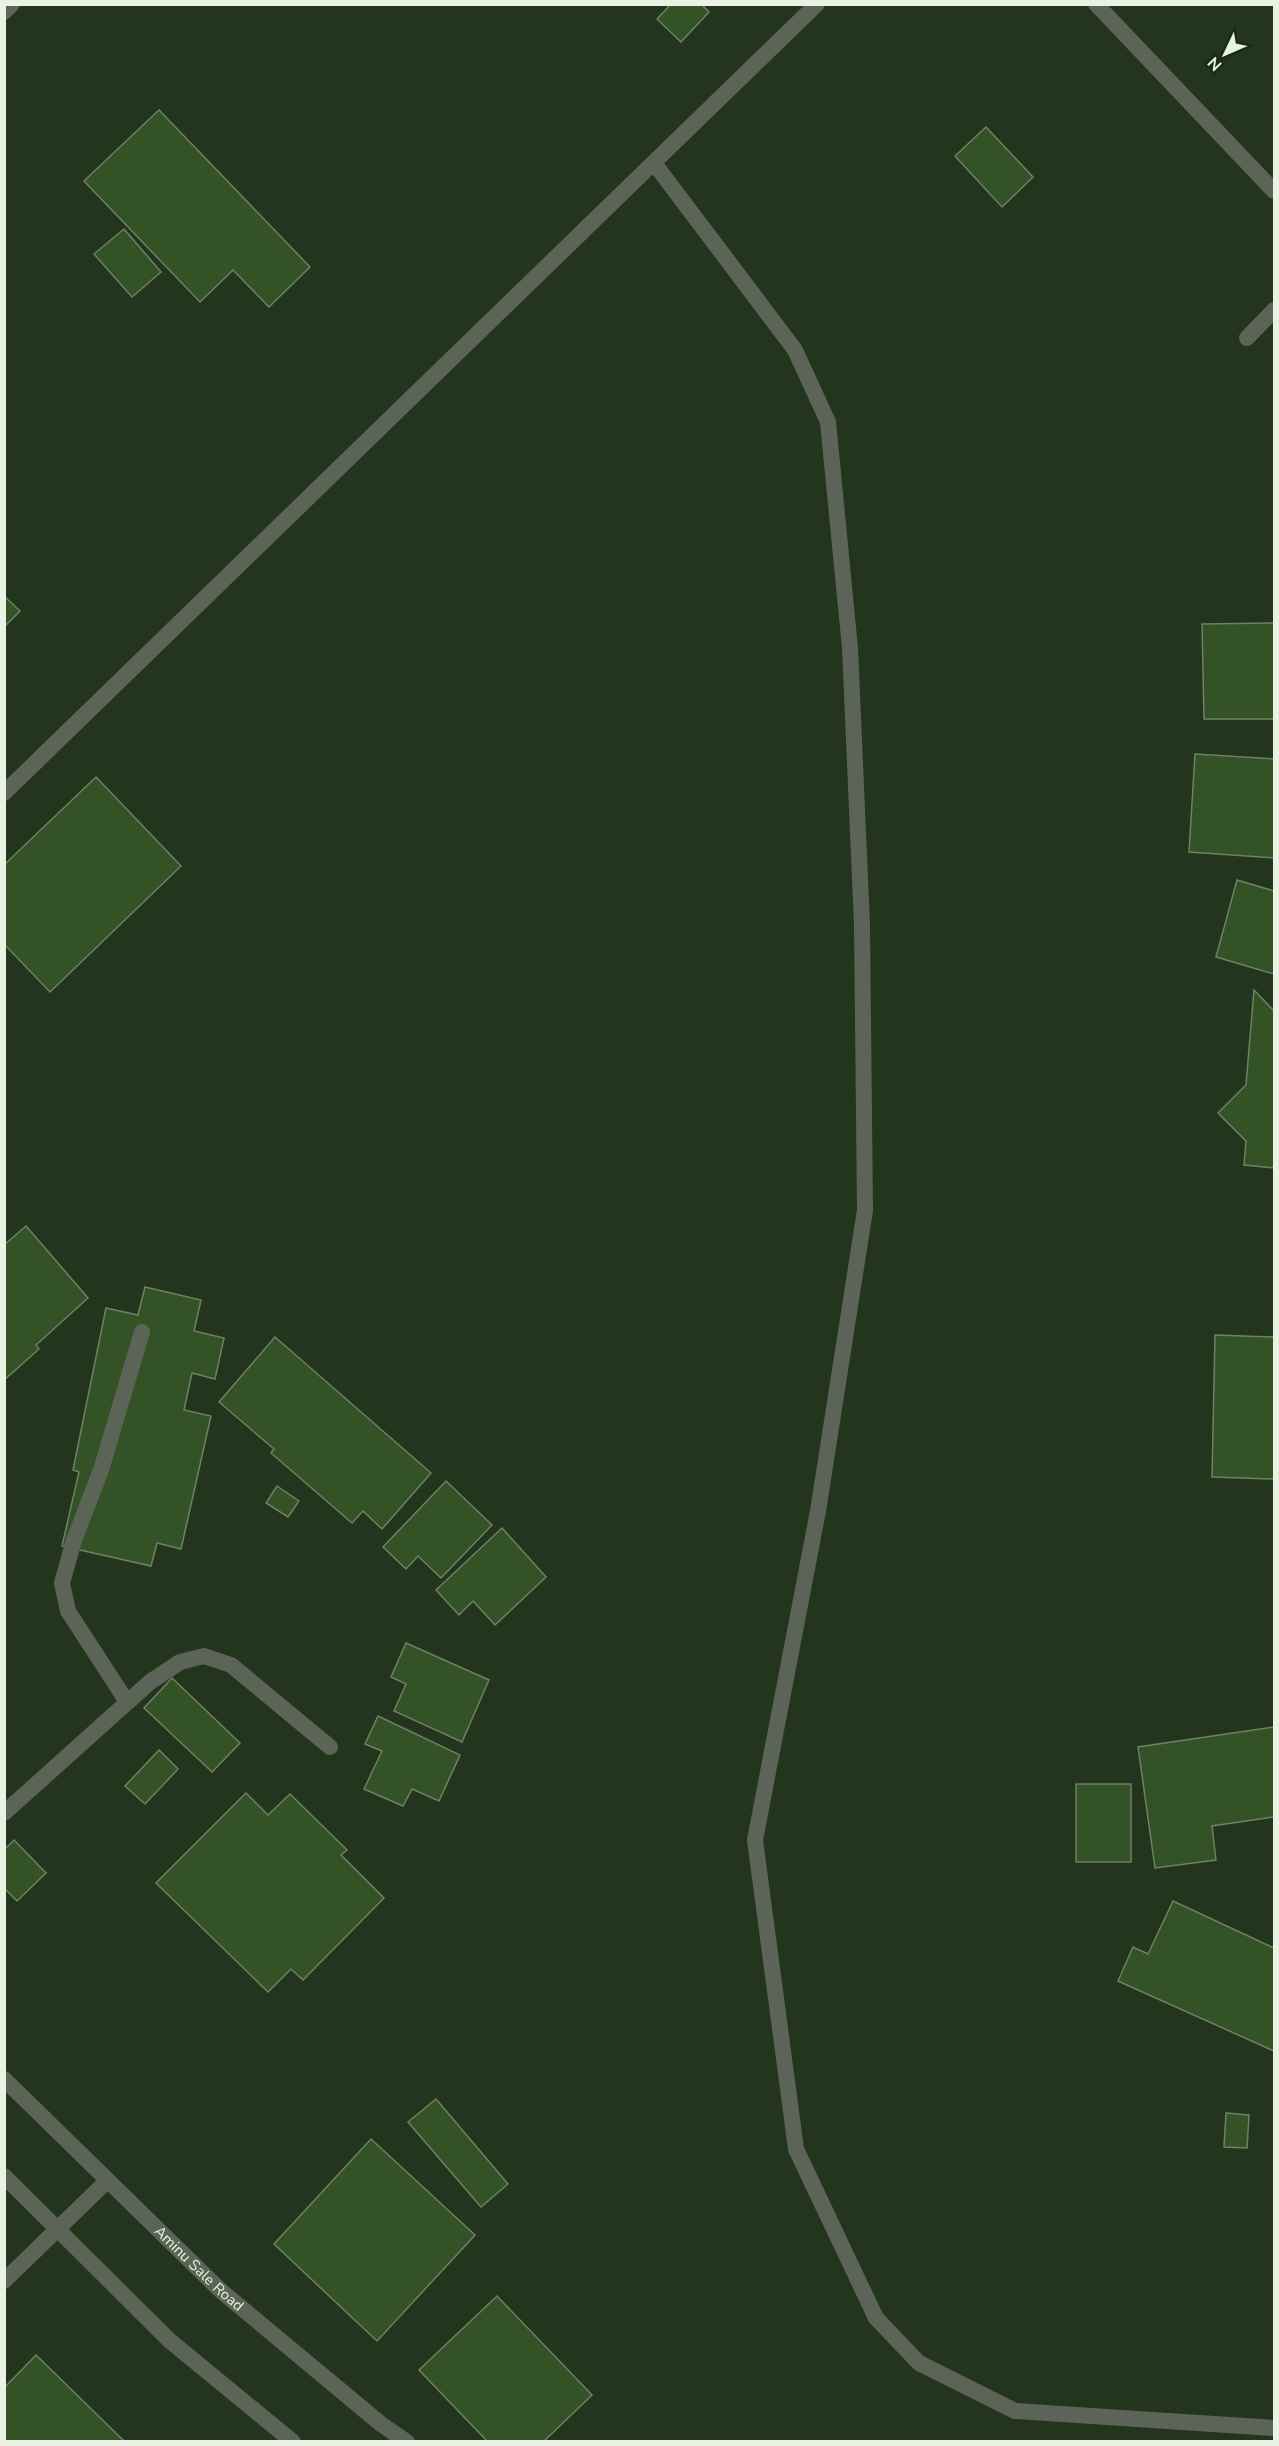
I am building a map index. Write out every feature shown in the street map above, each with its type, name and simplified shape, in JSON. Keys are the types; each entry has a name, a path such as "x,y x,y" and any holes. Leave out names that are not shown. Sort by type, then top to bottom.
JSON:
{"street":[{"path":"4,12 12,4"},
{"path":"4,793 817,4"},
{"path":"1096,4 1275,191"},
{"path":"654,163 795,350 828,422 850,648 862,925 865,1210 818,1511 755,1840 796,2149 876,2318 919,2363 1015,2411 1275,2428"},
{"path":"1247,338 1275,310"},
{"path":"127,1702 68,1611 62,1583 74,1540 101,1470 142,1332"},
{"path":"4,1813 150,1682 180,1662 204,1656 231,1665 330,1747"},
{"name":"Aminu Sale Road","path":"4,2079 220,2290 381,2424 407,2442"},
{"path":"4,2176 169,2340 293,2442"},
{"path":"4,2281 107,2181"}],"building":[{"path":"671,4 701,4 709,12 681,42 657,19"},
{"path":"159,110 310,267 269,307 233,270 200,302 84,181"},
{"path":"986,127 1033,177 1002,207 955,156"},
{"path":"124,229 161,272 132,297 94,254"},
{"path":"4,596 20,611 4,627"},
{"path":"1274,623 1274,719 1204,719 1202,624"},
{"path":"1195,754 1274,759 1274,858 1189,852"},
{"path":"96,777 181,866 50,992 4,944 4,865"},
{"path":"1237,880 1274,891 1274,974 1216,957"},
{"path":"1254,990 1274,1011 1274,1168 1244,1165 1246,1141 1218,1113 1246,1085"},
{"path":"26,1226 88,1298 36,1345 39,1349 4,1380 4,1245"},
{"path":"145,1287 201,1300 194,1331 224,1338 215,1379 192,1373 184,1410 211,1416 181,1549 157,1543 151,1566 62,1546 79,1472 73,1470 106,1308 138,1315"},
{"path":"1215,1335 1274,1337 1274,1479 1212,1477"},
{"path":"275,1337 431,1473 382,1529 363,1511 352,1523 271,1453 274,1449 219,1402"},
{"path":"446,1481 492,1525 441,1578 418,1556 406,1569 383,1547"},
{"path":"277,1486 299,1501 288,1517 266,1503"},
{"path":"502,1528 546,1577 495,1625 473,1601 459,1615 436,1590"},
{"path":"406,1643 489,1680 462,1742 394,1711 406,1684 391,1677"},
{"path":"172,1678 240,1743 212,1772 144,1708"},
{"path":"378,1716 460,1755 439,1801 412,1789 403,1806 364,1789 382,1751 365,1744"},
{"path":"1274,1727 1274,1817 1212,1826 1216,1860 1155,1868 1138,1747"},
{"path":"159,1750 178,1769 145,1804 125,1786"},
{"path":"1076,1784 1131,1784 1131,1862 1076,1862"},
{"path":"246,1793 268,1815 290,1794 347,1850 341,1855 384,1898 303,1980 291,1969 268,1992 156,1883"},
{"path":"14,1840 46,1873 17,1901 4,1888 4,1850"},
{"path":"1173,1901 1274,1948 1274,2051 1118,1981 1133,1947 1148,1954"},
{"path":"436,2099 508,2184 481,2207 408,2122"},
{"path":"1226,2113 1249,2115 1247,2148 1224,2147"},
{"path":"371,2139 475,2235 377,2341 274,2244"},
{"path":"497,2296 592,2395 543,2442 488,2442 419,2370"},
{"path":"36,2355 125,2442 4,2442 4,2388"}]}
